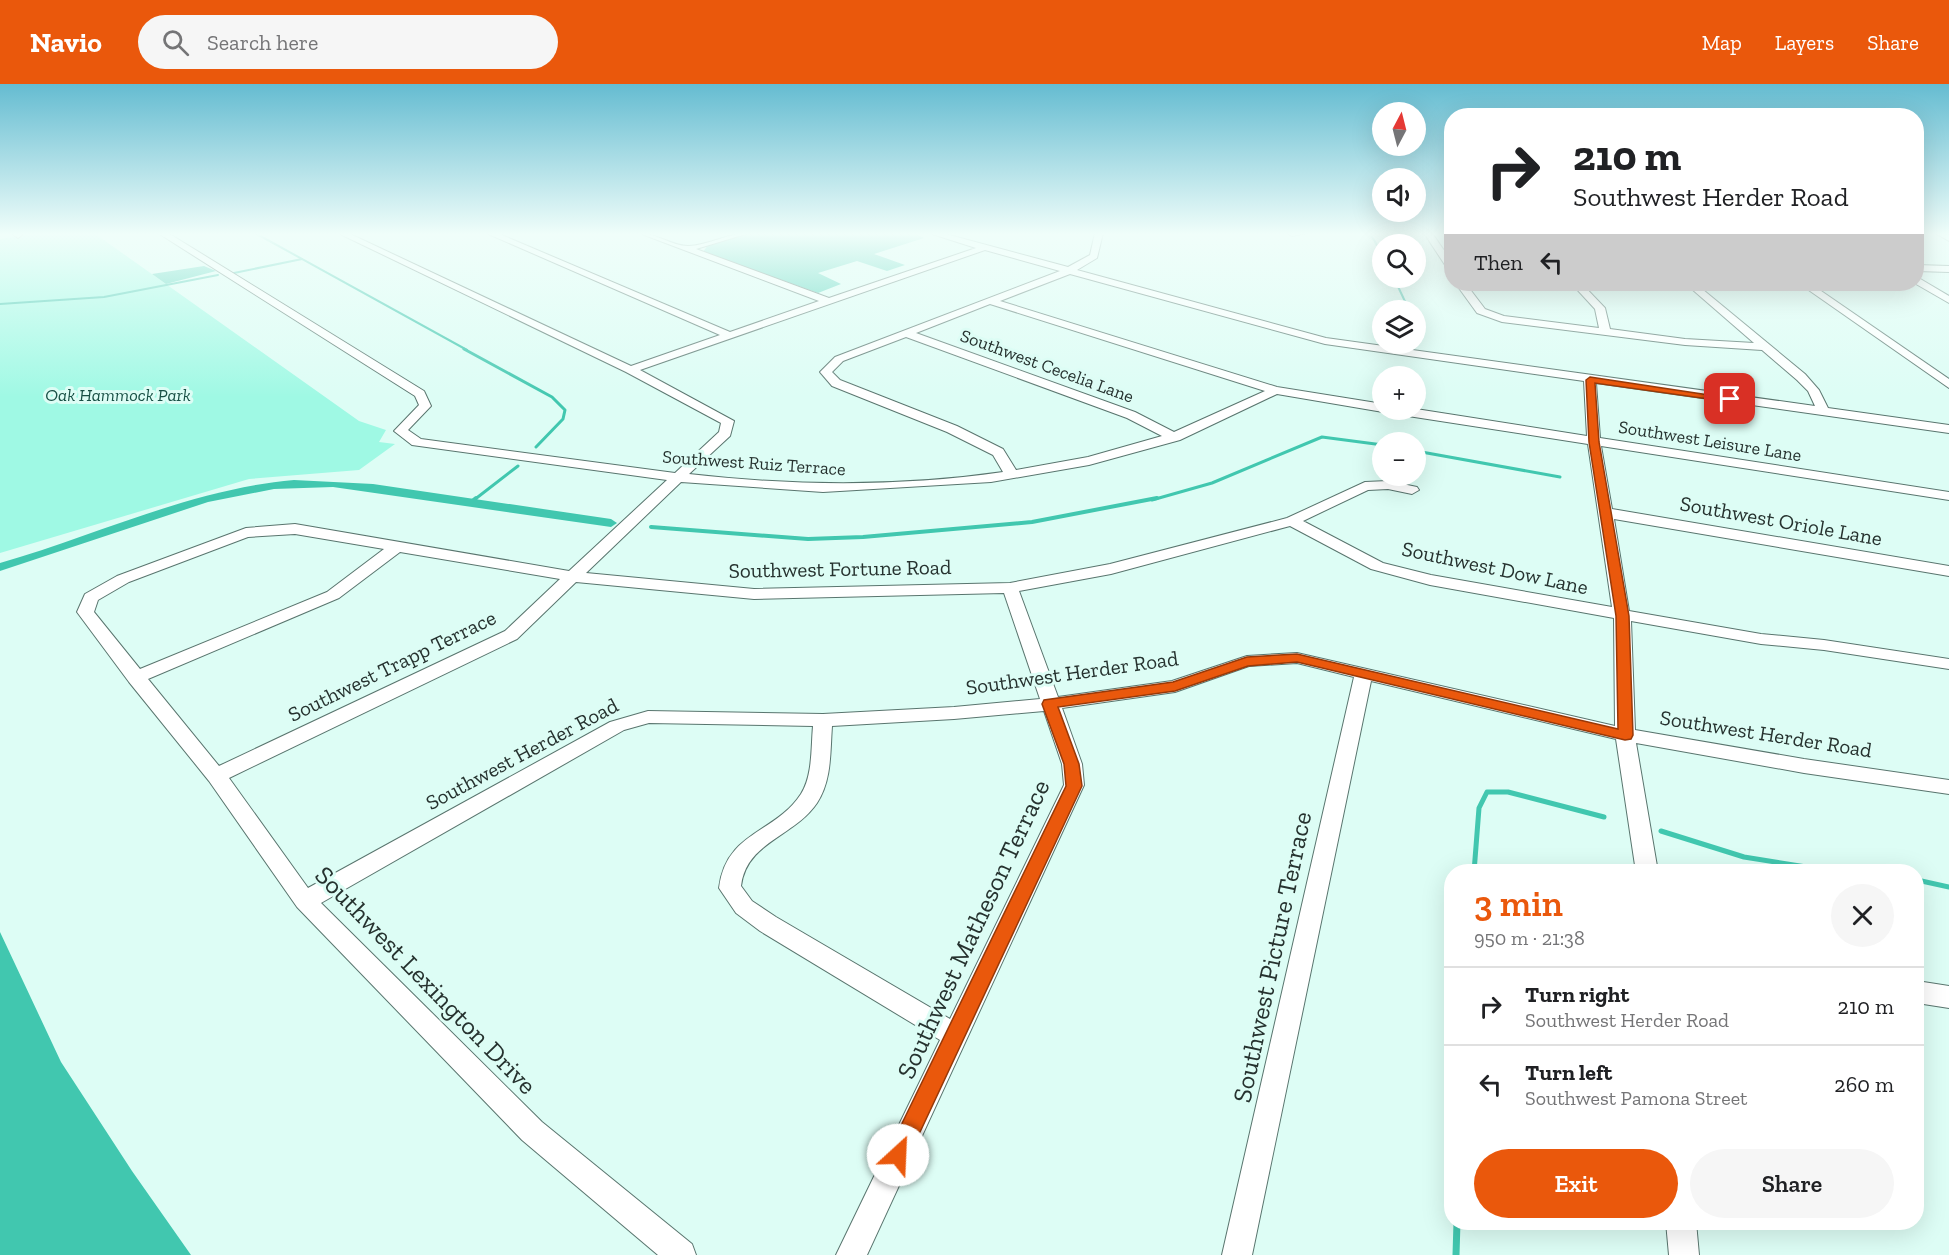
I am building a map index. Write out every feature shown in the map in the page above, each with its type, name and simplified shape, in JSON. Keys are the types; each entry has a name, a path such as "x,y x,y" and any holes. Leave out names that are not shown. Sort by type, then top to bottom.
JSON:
{"street":[{"name":"Southwest Ruiz Terrace","path":"250,288 420,394 425,406 400,431 417,442 677,478 815,489 933,484 1012,475 1084,463 1175,437 1214,423 1275,390"},
{"path":"457,288 630,370 867,288"},
{"path":"618,288 729,335"},
{"path":"792,288 828,301"},
{"path":"1012,475 998,452 952,429 836,383 826,372 839,359 1025,288"},
{"path":"1129,288 1325,341 1949,429"},
{"path":"1929,288 1949,300"},
{"path":"1466,291 1481,311 1502,318 1698,344 1766,347"},
{"path":"1583,291 1599,308 1605,332"},
{"path":"1699,291 1809,385 1824,412"},
{"path":"1815,291 1949,384"},
{"path":"990,301 1275,390 1372,406"},
{"name":"Southwest Cecelia Lane","path":"905,333 1131,415 1175,437"},
{"name":"Southwest Trapp Terrace","path":"216,776 511,635 725,433 728,421 630,370"},
{"path":"1590,380 1594,442 1622,616 1625,735 1646,864"},
{"name":"Southwest Leisure Lane","path":"1426,415 1949,496"},
{"name":"Southwest Fortune Road","path":"91,597 123,579 246,533 295,530 574,577 754,594 1010,588 1111,569 1292,520 1365,486 1388,485 1412,490"},
{"name":"Southwest Oriole Lane","path":"1607,513 1949,571"},
{"name":"Southwest Dow Lane","path":"1292,520 1377,566 1430,580 1761,639 1824,645 1949,664"},
{"path":"135,678 333,595 398,546"},
{"name":"Southwest Matheson Terrace","path":"851,1255 1074,786 1072,764 1010,588"},
{"name":"Southwest Lexington Drive","path":"91,597 85,612 135,678 216,776 305,902 532,1131 681,1255"},
{"name":"Southwest Herder Road","path":"305,902 617,726 648,717 823,720 954,713 1049,704 1175,686 1247,662 1297,658 1625,735 1804,766 1949,787"},
{"name":"Southwest Picture Terrace","path":"1237,1255 1364,672"},
{"path":"823,720 816,779 810,798 799,810 744,850 732,868 730,888 744,907 768,924 954,1035"},
{"path":"1924,993 1949,998"},
{"path":"1682,1230 1684,1255"}],"green space":[{"name":"Oak Hammock Park","path":"0,288 171,288 359,421 386,430 379,442 395,444 359,470 249,479 0,553"}],"shaded area":[{"path":"803,288 832,288 818,293"},
{"path":"0,932 61,1062 132,1171 191,1255 0,1255"}],"waterway":[{"path":"0,304 104,297 152,288"},
{"path":"354,288 467,350"},
{"path":"1399,288 1404,300"},
{"path":"464,349 552,397 565,410 563,419 536,447"},
{"path":"1152,500 1212,483 1322,437 1372,444"},
{"path":"1426,453 1560,477"},
{"path":"474,500 518,466"},
{"path":"0,567 204,500 239,491 294,483 333,483 373,487 611,523"},
{"path":"471,502 476,498"},
{"path":"651,527 808,539 863,537 1032,522 1157,498"},
{"path":"1475,864 1479,808 1487,792 1508,792 1604,817"},
{"path":"1661,831 1744,857 1788,864"},
{"path":"1924,882 1949,887"},
{"path":"1456,1255 1457,1230"}],"route":[{"path":"898,1155 1071,795 1074,786 1074,772 1049,704 1175,686 1247,662 1297,658 1625,735 1622,616 1594,442 1590,380 1730,399"}]}
